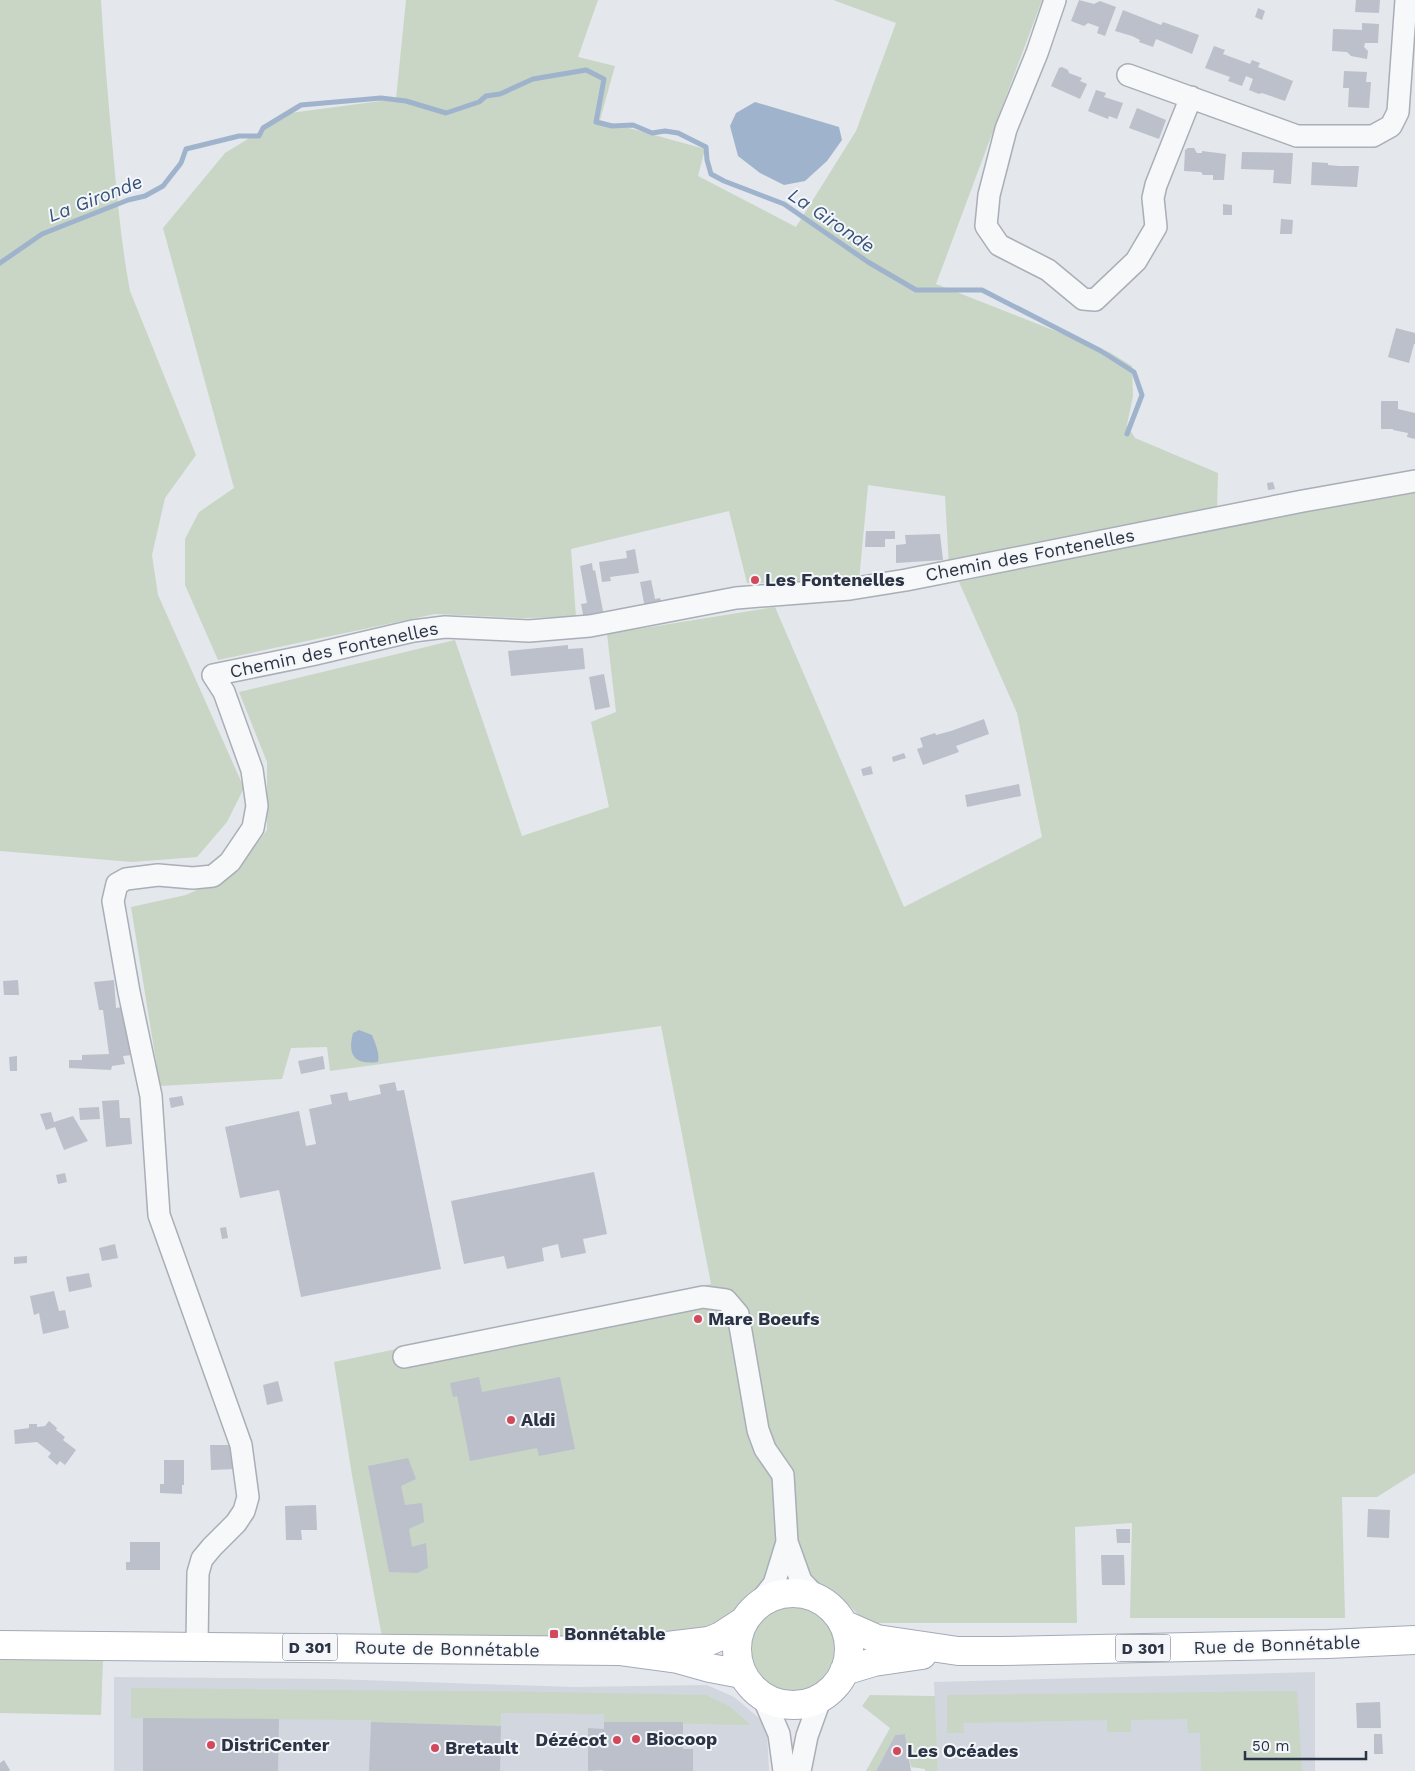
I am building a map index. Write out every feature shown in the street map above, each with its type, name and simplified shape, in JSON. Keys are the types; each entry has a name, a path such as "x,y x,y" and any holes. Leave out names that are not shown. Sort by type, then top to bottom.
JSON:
{"main road":[{"path":"792,1593 806,1594 820,1600 833,1611 843,1624 848,1637 849,1650 844,1672 832,1689 806,1704 778,1703 763,1697 753,1689 742,1674 736,1646 739,1631 751,1612 774,1596 792,1593"},
{"name":"D 301","path":"619,1651 689,1645 709,1641 721,1636 751,1612"},
{"name":"D 301","path":"843,1624 877,1640 958,1651"},
{"name":"Rue de Bonnétable","path":"958,1651 1002,1652 1415,1640"},
{"name":"Route de Bonnétable","path":"0,1645 619,1651 678,1659 742,1674"},
{"name":"D 301","path":"844,1672 874,1662 958,1651"}],"street":[{"path":"1055,0 1037,53 1006,128 989,195 986,226 999,245 1048,270 1083,299 1095,300 1136,261 1156,227 1153,198 1156,185 1191,98"},
{"path":"1128,75 1297,136 1374,136 1391,126 1398,112 1406,0"},
{"name":"Chemin des Fontenelles","path":"197,1646 198,1573 202,1559 212,1546 236,1523 244,1510 248,1497 241,1445 159,1215 151,1096 129,992 113,901 117,884 126,879 158,875 194,878 213,876 230,862 253,828 257,806 252,770 224,692 213,675 414,631 445,627 530,631 590,626 736,598 850,589 906,580 1408,482"},
{"path":"404,1357 703,1297 726,1300 738,1314 758,1430 765,1449 784,1475 787,1542 801,1581 820,1600"},
{"path":"751,1612 774,1584 787,1542"},
{"path":"763,1697 779,1734 784,1771"},
{"path":"800,1771 807,1736 821,1697"}],"shaded area":[{"path":"1315,1672 1315,1771 938,1771 934,1682"},
{"path":"114,1677 332,1679 574,1687 707,1685 734,1697 759,1718 767,1734 769,1771 114,1771"}],"green space":[{"path":"0,0 101,0 117,195 130,291 196,455 165,498 152,555 158,595 244,788 227,822 197,857 132,862 0,851"},
{"path":"406,0 598,0 578,57 615,66 600,120 705,149 698,176 796,227 856,131 896,23 833,0 1042,0 936,284 1109,352 1132,366 1133,396 1127,425 1135,438 1218,473 1217,509 949,567 945,496 868,485 859,581 747,583 729,511 571,549 576,617 521,618 435,614 218,660 185,585 185,539 199,512 234,488 163,228 225,153 290,113 396,99"},
{"path":"1415,492 1415,1473 1377,1497 1342,1497 1345,1618 1130,1618 1132,1523 1075,1527 1077,1623 865,1623 848,1605 827,1590 816,1585 791,1580 773,1582 755,1591 731,1616 701,1633 384,1648 352,1475 334,1362 711,1284 661,1026 330,1071 327,1047 291,1048 282,1079 160,1086 131,907 186,895 236,872 267,830 267,762 239,692 455,640 522,836 609,807 591,722 616,712 607,634 775,607 904,907 1042,837 1017,713 959,582 1216,527"},
{"path":"793,1604 811,1607 826,1617 836,1632 839,1650 836,1668 826,1683 811,1693 793,1696 775,1693 760,1683 750,1668 747,1650 750,1632 760,1617 775,1607"},
{"path":"0,1659 103,1660 101,1715 0,1713"},
{"path":"131,1688 706,1695 729,1706 751,1725 604,1722 604,1714 501,1713 501,1726 371,1722 371,1720 131,1718"},
{"path":"1297,1691 1302,1771 1201,1771 1200,1733 1188,1733 1187,1719 1131,1720 1131,1732 1107,1732 1107,1720 963,1723 964,1733 947,1733 947,1695"},
{"path":"870,1695 935,1696 938,1771 925,1771 925,1769 911,1767 905,1734 895,1735 876,1771 866,1771 890,1728 862,1706"}],"water":[{"path":"755,102 839,127 842,140 827,161 805,181 784,185 760,173 738,156 730,126 736,113"},
{"path":"359,1030 372,1035 378,1052 378,1062 370,1063 358,1060 352,1053 351,1041 353,1033"}],"building":[{"path":"1079,0 1094,4 1100,1 1116,7 1105,36 1097,33 1099,27 1088,23 1084,26 1071,21"},
{"path":"1356,0 1380,0 1379,13 1355,12"},
{"path":"1258,8 1265,11 1262,20 1255,17"},
{"path":"1123,10 1161,25 1163,22 1199,35 1192,54 1156,39 1153,47 1139,42 1140,40 1132,36 1115,31"},
{"path":"1362,23 1379,24 1378,43 1365,43 1364,47 1368,51 1367,59 1351,56 1347,52 1332,51 1333,29 1362,30"},
{"path":"1214,46 1225,50 1223,54 1250,64 1252,60 1260,63 1258,67 1293,81 1285,101 1249,90 1253,79 1246,76 1242,86 1228,81 1230,77 1205,68"},
{"path":"1062,67 1068,70 1069,73 1082,78 1080,81 1087,84 1080,99 1051,86 1059,68"},
{"path":"1344,71 1367,72 1366,82 1371,82 1369,108 1348,107 1349,88 1343,88"},
{"path":"1096,90 1106,93 1104,97 1123,103 1117,119 1109,116 1108,119 1088,111"},
{"path":"1137,108 1166,120 1159,139 1129,128"},
{"path":"1194,148 1197,153 1202,153 1202,151 1226,154 1224,180 1213,180 1213,175 1203,175 1201,172 1184,171 1185,150"},
{"path":"1242,152 1293,153 1291,184 1273,183 1274,170 1241,169"},
{"path":"1312,162 1339,166 1359,166 1357,187 1311,185"},
{"path":"1223,204 1232,205 1232,215 1223,215"},
{"path":"1281,219 1293,220 1292,234 1280,234"},
{"path":"1396,328 1415,333 1415,344 1409,363 1388,357"},
{"path":"1381,401 1398,401 1398,409 1415,413 1415,439 1407,437 1408,433 1393,429 1381,429"},
{"path":"1273,482 1275,489 1268,490 1267,483"},
{"path":"866,531 895,531 895,539 885,539 885,547 865,547"},
{"path":"940,534 943,560 896,563 896,545 906,544 905,535"},
{"path":"635,549 639,573 610,577 611,581 602,582 599,562 627,558 626,551"},
{"path":"592,563 604,616 584,619 581,604 587,603 580,566"},
{"name":"Les Fontenelles","path":"753,575 761,580 758,585 750,579"},
{"path":"651,580 655,599 660,598 662,604 645,608 640,582"},
{"path":"568,645 568,649 583,648 585,669 511,676 508,651"},
{"path":"604,674 610,707 595,710 589,677"},
{"path":"984,719 989,734 956,746 959,752 923,765 917,749 923,747 920,738 935,733 936,735 951,731"},
{"path":"904,753 906,758 893,762 892,757"},
{"path":"871,766 873,774 863,776 861,769"},
{"path":"1019,784 1021,796 967,807 965,795"},
{"path":"18,980 19,995 4,995 3,981"},
{"path":"114,980 116,1008 123,1007 132,1055 123,1056 125,1064 112,1066 111,1070 69,1068 69,1060 82,1060 82,1055 109,1054 103,1010 99,1010 94,982"},
{"path":"17,1056 17,1071 10,1071 9,1057"},
{"path":"323,1056 325,1069 301,1074 298,1061"},
{"path":"395,1082 397,1091 404,1090 441,1269 301,1297 279,1190 240,1198 225,1127 299,1111 306,1146 316,1144 309,1109 332,1104 330,1095 347,1092 349,1101 381,1094 379,1085"},
{"path":"182,1096 184,1105 171,1108 169,1098"},
{"path":"119,1100 120,1118 130,1118 132,1144 106,1147 102,1101"},
{"path":"99,1107 100,1119 80,1120 79,1108"},
{"path":"51,1112 54,1122 73,1116 88,1141 64,1150 55,1127 46,1130 40,1114"},
{"path":"594,1172 607,1234 583,1239 586,1253 561,1258 558,1244 542,1248 544,1261 507,1269 504,1256 464,1264 451,1201"},
{"path":"65,1173 67,1182 58,1184 56,1175"},
{"path":"226,1227 228,1238 222,1239 220,1228"},
{"path":"115,1244 118,1258 102,1261 99,1248"},
{"path":"27,1256 27,1263 14,1264 14,1257"},
{"path":"89,1273 92,1287 69,1292 66,1277"},
{"path":"54,1291 59,1311 65,1310 69,1328 43,1334 39,1313 34,1315 30,1296"},
{"name":"Mare Boeufs","path":"702,1316 703,1321 694,1323 693,1317"},
{"name":"Aldi","path":"479,1377 482,1392 560,1377 575,1449 539,1456 537,1448 470,1461 457,1396 453,1397 450,1383"},
{"path":"278,1381 283,1401 267,1405 263,1385"},
{"path":"49,1421 65,1437 63,1440 76,1450 65,1465 60,1461 57,1465 48,1457 51,1453 37,1442 15,1444 14,1430 29,1428 29,1424 37,1424 37,1427 45,1426"},
{"path":"210,1445 235,1445 236,1469 211,1470"},
{"path":"408,1458 416,1479 401,1486 405,1505 422,1503 424,1522 409,1529 412,1547 426,1543 428,1568 417,1573 389,1572 368,1466"},
{"path":"164,1460 184,1460 182,1494 160,1493 160,1484 164,1484"},
{"path":"316,1505 317,1530 301,1530 302,1540 286,1540 285,1506"},
{"path":"1368,1509 1390,1510 1389,1538 1367,1537"},
{"path":"1116,1529 1130,1529 1130,1543 1117,1543"},
{"path":"130,1542 160,1542 160,1570 126,1570 126,1562 130,1562"},
{"path":"1101,1555 1124,1555 1125,1585 1102,1585"},
{"path":"1380,1702 1381,1728 1357,1728 1356,1703"},
{"name":"DistriCenter","path":"143,1718 279,1719 278,1771 143,1771"},
{"name":"Bretault","path":"371,1722 501,1726 500,1771 369,1771"},
{"name":"Biocoop","path":"604,1722 683,1722 683,1749 693,1749 693,1771 588,1771 588,1728 604,1729"},
{"name":"Les Océades","path":"905,1734 911,1771 876,1771 895,1735"},
{"path":"1374,1734 1382,1734 1383,1754 1374,1754"},
{"path":"4,1760 9,1771 0,1771 0,1763"}],"waterway":[{"name":"La Gironde","path":"0,263 42,234 128,200 145,196 163,186 181,163 186,149 239,136 259,136 263,128 301,105 381,98 406,101 446,113 479,102 486,96 500,94 533,79 586,70 604,79 596,122 612,126 633,125 652,133 665,131 678,133 706,147 711,174 724,181 784,204 868,262 916,290 982,290 1101,351 1134,372 1142,395 1127,434"}],"place":[{"name":"Les Fontenelles","path":"755,580"},
{"name":"Mare Boeufs","path":"698,1319"},
{"name":"Aldi","path":"511,1420"},
{"name":"Bonnétable","path":"554,1634"},
{"name":"Biocoop","path":"636,1739"},
{"name":"Dézécot","path":"617,1740"},
{"name":"DistriCenter","path":"211,1745"},
{"name":"Bretault","path":"435,1748"},
{"name":"Les Océades","path":"897,1751"}]}
